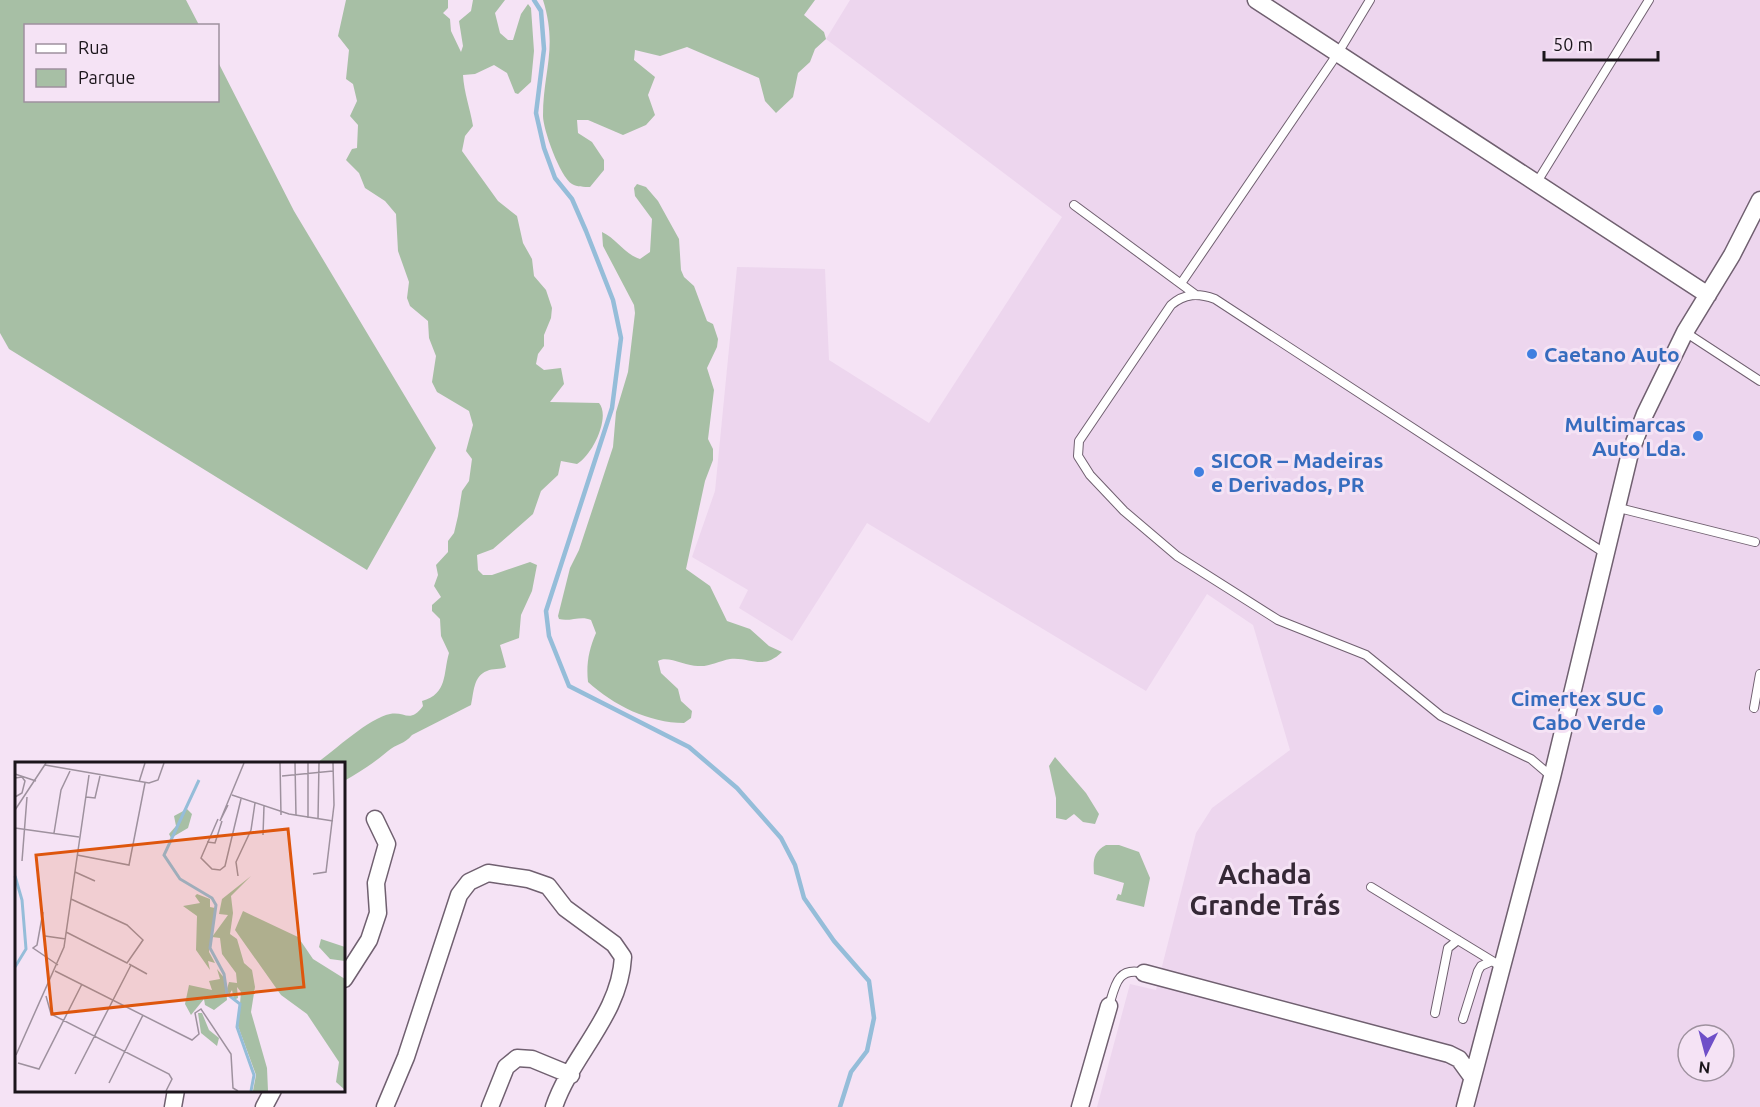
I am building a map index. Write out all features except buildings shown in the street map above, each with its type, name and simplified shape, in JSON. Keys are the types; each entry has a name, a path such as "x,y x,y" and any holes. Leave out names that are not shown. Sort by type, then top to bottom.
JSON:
{"street":[{"path":"1256,0 1708,295"},
{"path":"1466,1107 1497,964 1552,777 1606,554 1615,507 1630,453 1645,414 1685,332 1732,255 1760,200"},
{"path":"345,977 369,940 378,913 376,883 387,844 375,819"},
{"path":"385,1107 406,1057 459,896 469,882 488,873 528,879 548,886 573,916 621,950 622,967 608,1008 571,1075 559,1090 554,1107"},
{"path":"1144,973 1449,1054 1459,1059 1472,1077"},
{"path":"1080,1107 1109,1006"},
{"path":"490,1107 506,1067 517,1058 532,1059 571,1075"},
{"path":"173,1107 176,1092"},
{"path":"264,1107 272,1092"}],"lane":[{"path":"1182,282 1338,53 1370,0"},
{"path":"1538,182 1649,0"},
{"path":"1074,205 1182,282 1196,295"},
{"path":"1552,777 1531,759 1441,716 1366,655 1278,620 1177,556 1118,506 1090,475 1078,456 1079,441 1171,305 1185,296 1196,295 1215,299 1606,554"},
{"path":"1685,332 1760,381"},
{"path":"1615,507 1755,542"},
{"path":"1754,708 1760,674"},
{"path":"1371,887 1497,964"},
{"path":"1436,1013 1448,948 1458,940"},
{"path":"1463,1019 1478,971 1497,964"},
{"path":"1109,1006 1114,990 1124,974 1131,970 1144,973"}],"shaded area":[{"path":"850,0 1760,0 1760,1107 1097,1107 1130,984 1156,990 1196,833 1212,808 1290,750 1253,625 1207,594 1146,691 867,523 792,641 739,608 748,590 692,557 715,491 737,267 825,269 829,360 929,423 1062,217 826,39"}],"green space":[{"path":"0,0 186,0 198,24 24,24 24,102 219,102 219,64 294,211 436,448 367,570 9,349 0,333"},
{"path":"346,0 448,0 448,8 443,13 450,19 451,31 461,52 463,46 459,21 471,11 473,0 505,0 495,13 500,33 508,40 513,40 521,14 528,4 531,8 534,51 531,82 518,94 515,93 507,73 494,65 475,74 463,75 473,126 465,136 462,151 498,201 517,216 523,243 532,259 534,276 546,290 552,308 551,318 544,335 544,346 538,354 536,364 544,370 561,368 564,384 550,402 599,403 603,417 594,445 583,460 577,464 561,461 558,475 541,491 533,514 493,549 477,555 478,570 483,575 492,575 530,562 537,565 532,591 521,615 519,638 500,645 506,667 482,673 475,685 471,705 412,735 345,780 345,762 318,762 362,728 382,717 390,714 411,716 423,706 422,701 436,693 443,682 449,653 441,636 440,619 432,611 432,605 441,597 434,586 438,575 436,565 448,552 448,541 454,533 462,491 469,481 472,459 466,451 473,425 469,411 437,392 432,382 436,356 429,338 428,321 410,306 407,298 409,282 398,251 396,214 385,201 365,188 359,173 346,160 352,149 357,148 358,125 350,116 357,101 353,84 346,79 349,50 338,36"},
{"path":"543,0 815,0 804,15 824,32 826,39 815,49 810,62 798,73 793,97 776,113 765,101 759,78 687,47 660,56 635,50 634,60 655,77 648,95 655,115 646,125 623,135 588,120 577,120 578,133 592,142 604,160 604,170 590,187 581,187 572,184 562,172 544,122 550,46"},
{"path":"637,184 646,187 658,201 679,239 681,270 684,277 694,286 707,321 713,324 718,339 717,347 707,368 714,390 708,439 713,449 713,460 705,481 686,569 710,586 727,621 750,629 769,646 782,652 775,658 763,662 730,659 710,665 693,666 666,659 658,661 661,673 678,689 681,701 692,711 691,718 684,723 658,720 632,711 609,698 588,682 587,669 596,633 591,620 583,618 563,620 558,616 570,568 579,550 613,447 616,412 628,372 635,313 634,305 603,246 602,232 634,257 640,259 650,252 652,219 635,196 634,188"},
{"path":"1055,757 1086,793 1099,814 1095,824 1083,822 1074,814 1066,820 1056,818 1056,798 1049,766"},
{"path":"1106,845 1119,845 1139,852 1150,878 1144,907 1116,900 1118,894 1121,895 1124,883 1094,874 1095,857 1098,851"}],"waterway":[{"path":"534,0 541,11 544,49 536,113 544,148 555,178 572,199 586,231 613,300 621,338 612,408 546,611 549,636 569,686 689,747 737,788 781,838 795,865 804,898 834,941 869,981 874,1018 867,1051 851,1072 840,1107"}],"place":[{"name":"Caetano Auto","path":"1532,354"},
{"name":"Multimarcas Auto Lda.","path":"1698,436"},
{"name":"SICOR – Madeiras e Derivados, PR","path":"1199,472"},
{"name":"Cimertex SUC Cabo Verde","path":"1658,710"}],"district":[{"name":"Achada Grande Trás","path":"1265,890"}]}
